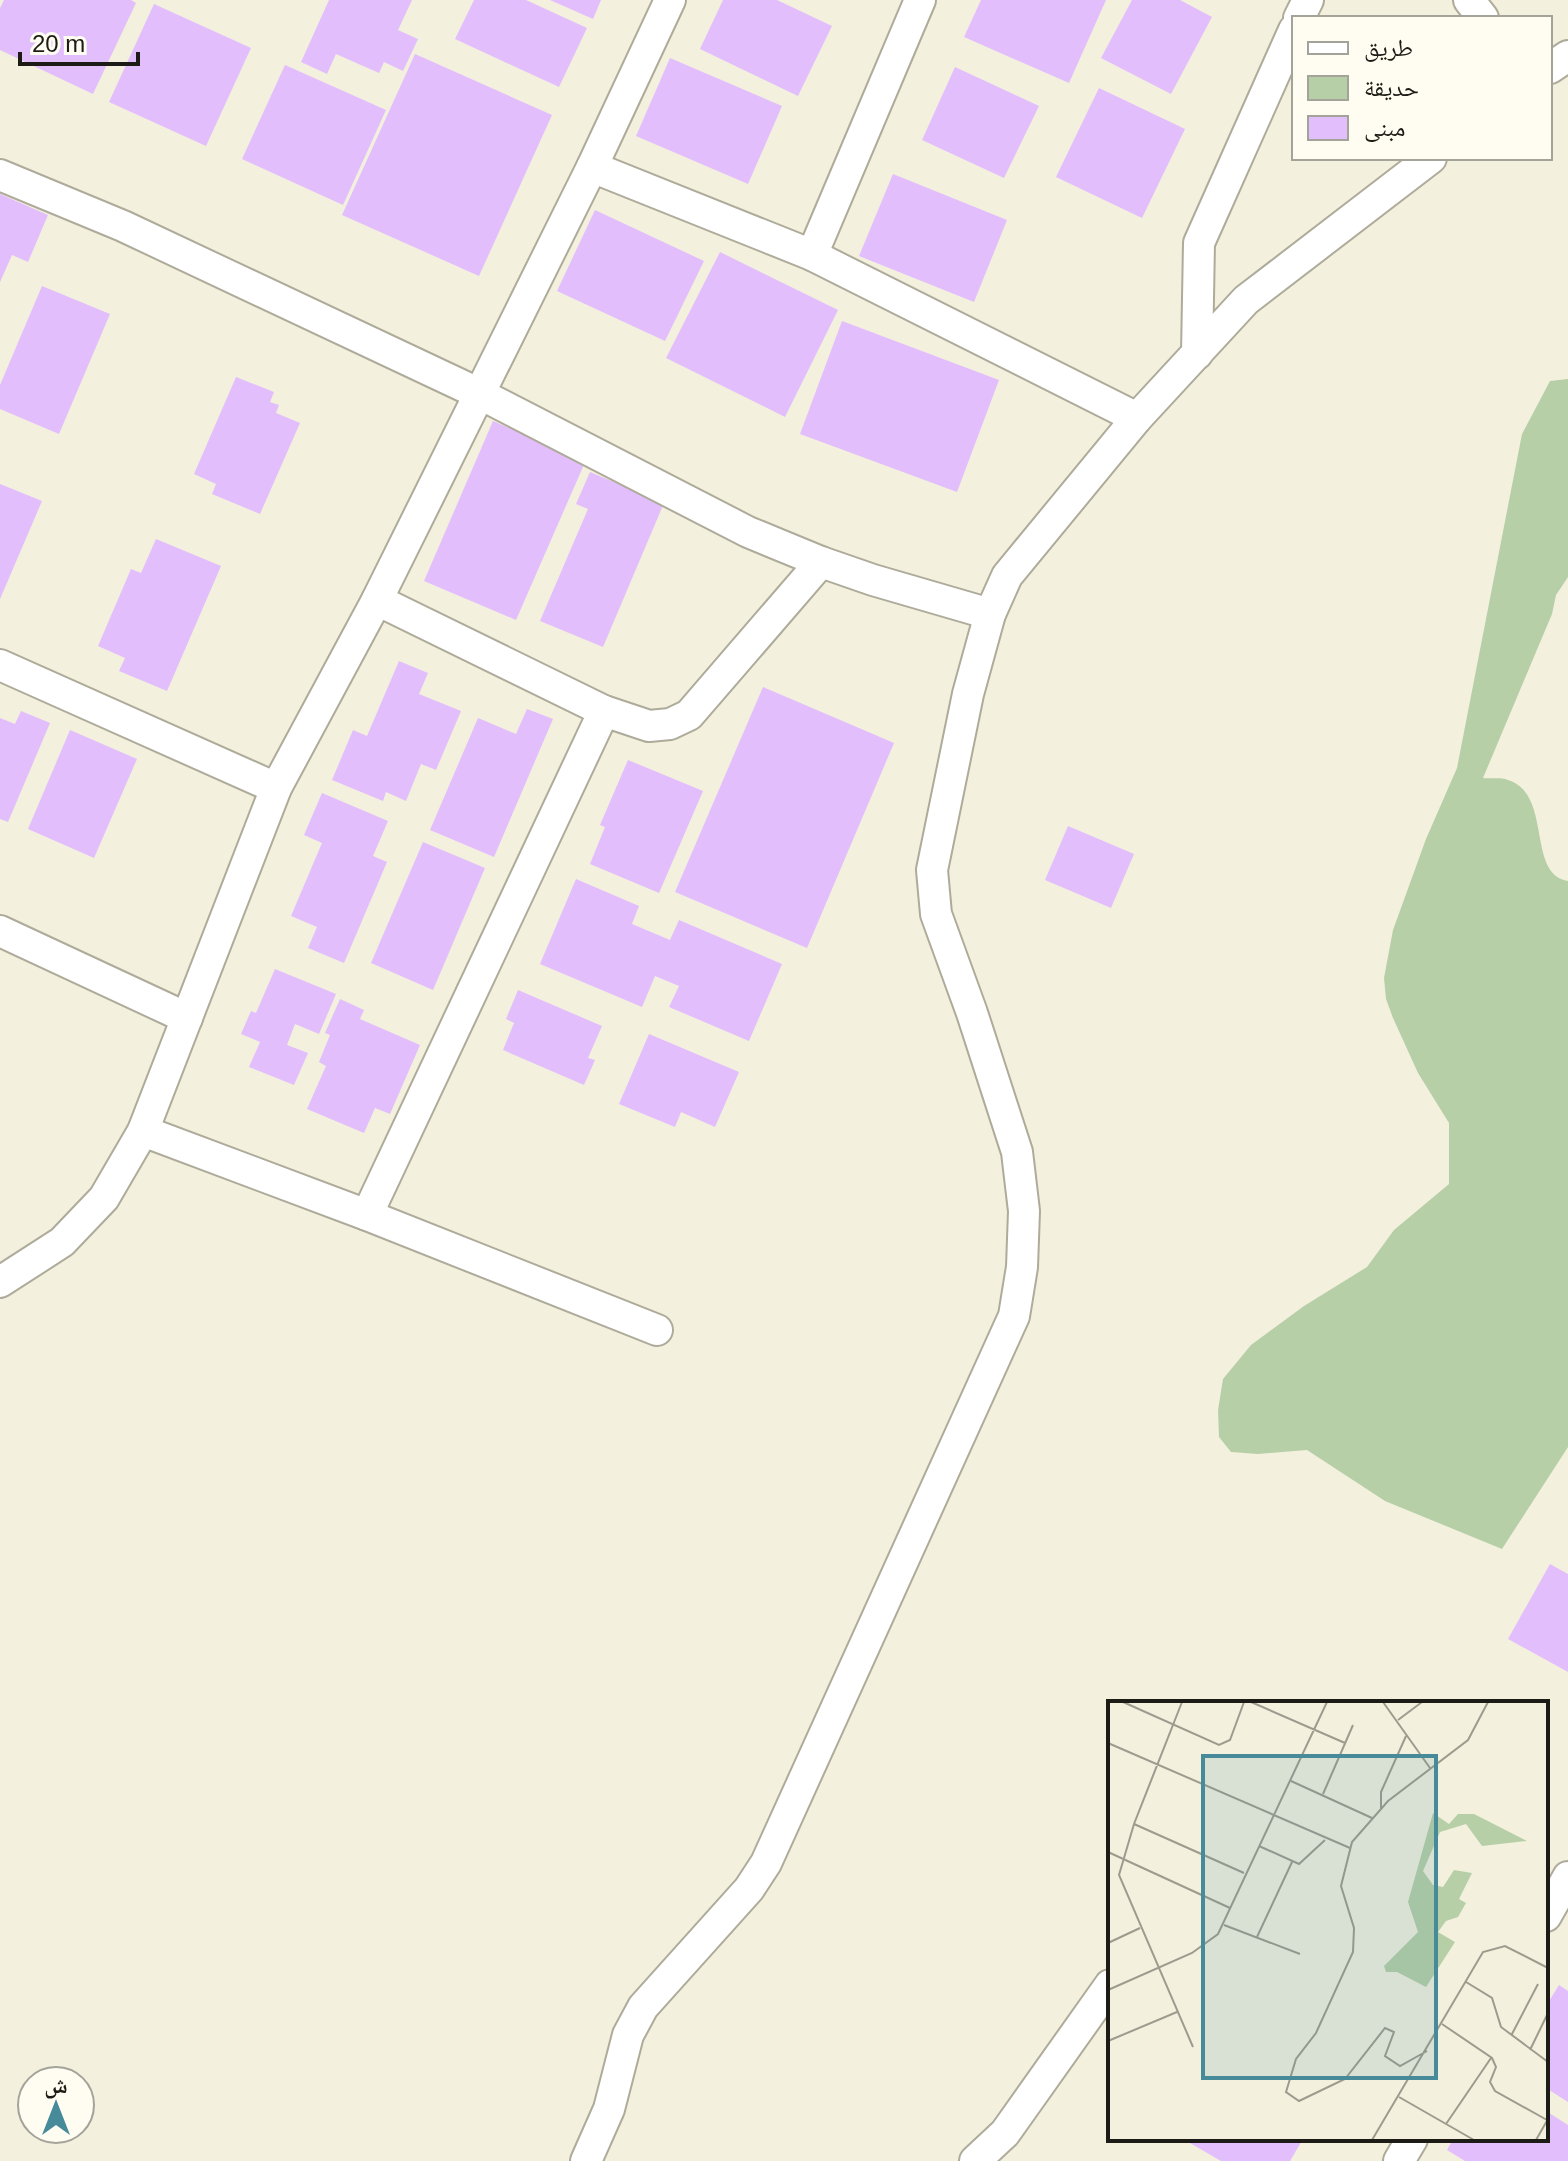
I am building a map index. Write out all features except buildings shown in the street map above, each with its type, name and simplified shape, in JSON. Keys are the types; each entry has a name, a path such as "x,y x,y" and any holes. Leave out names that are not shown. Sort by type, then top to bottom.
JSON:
{"street":[{"path":"0,1282 62,1242 104,1198 143,1131 276,788 377,600 480,394 670,0"},
{"path":"812,255 920,0"},
{"path":"1469,0 1481,16"},
{"path":"1197,354 1199,243 1292,34"},
{"path":"586,2161 609,2109 628,2035 643,2007 749,1889 771,1853 1014,1316 1022,1267 1024,1211 1017,1152 936,914 932,870 968,694 990,614 1007,576 1137,418 1246,300 1428,160"},
{"path":"592,167 812,255 1137,418"},
{"path":"0,175 123,226 480,394 748,532 821,562 990,614"},
{"path":"377,600 604,711 649,726 670,724 689,715 821,562"},
{"path":"0,665 276,788"},
{"path":"367,1215 604,711"},
{"path":"0,931 187,1018"},
{"path":"143,1131 367,1215 657,1330"},
{"path":"1548,1912 1568,1877"},
{"path":"975,2161 1005,2133 1108,1988"},
{"path":"1399,2161 1411,2141"}],"green space":[{"path":"1568,379 1568,577 1556,595 1552,614 1483,778 1505,779 1522,788 1536,816 1547,864 1555,875 1568,881 1568,1447 1502,1549 1385,1501 1307,1450 1258,1454 1231,1452 1219,1437 1218,1410 1223,1379 1251,1345 1304,1306 1367,1267 1394,1230 1449,1184 1449,1123 1418,1073 1393,1018 1386,999 1384,978 1393,930 1426,839 1457,768 1522,434 1550,381"}]}
